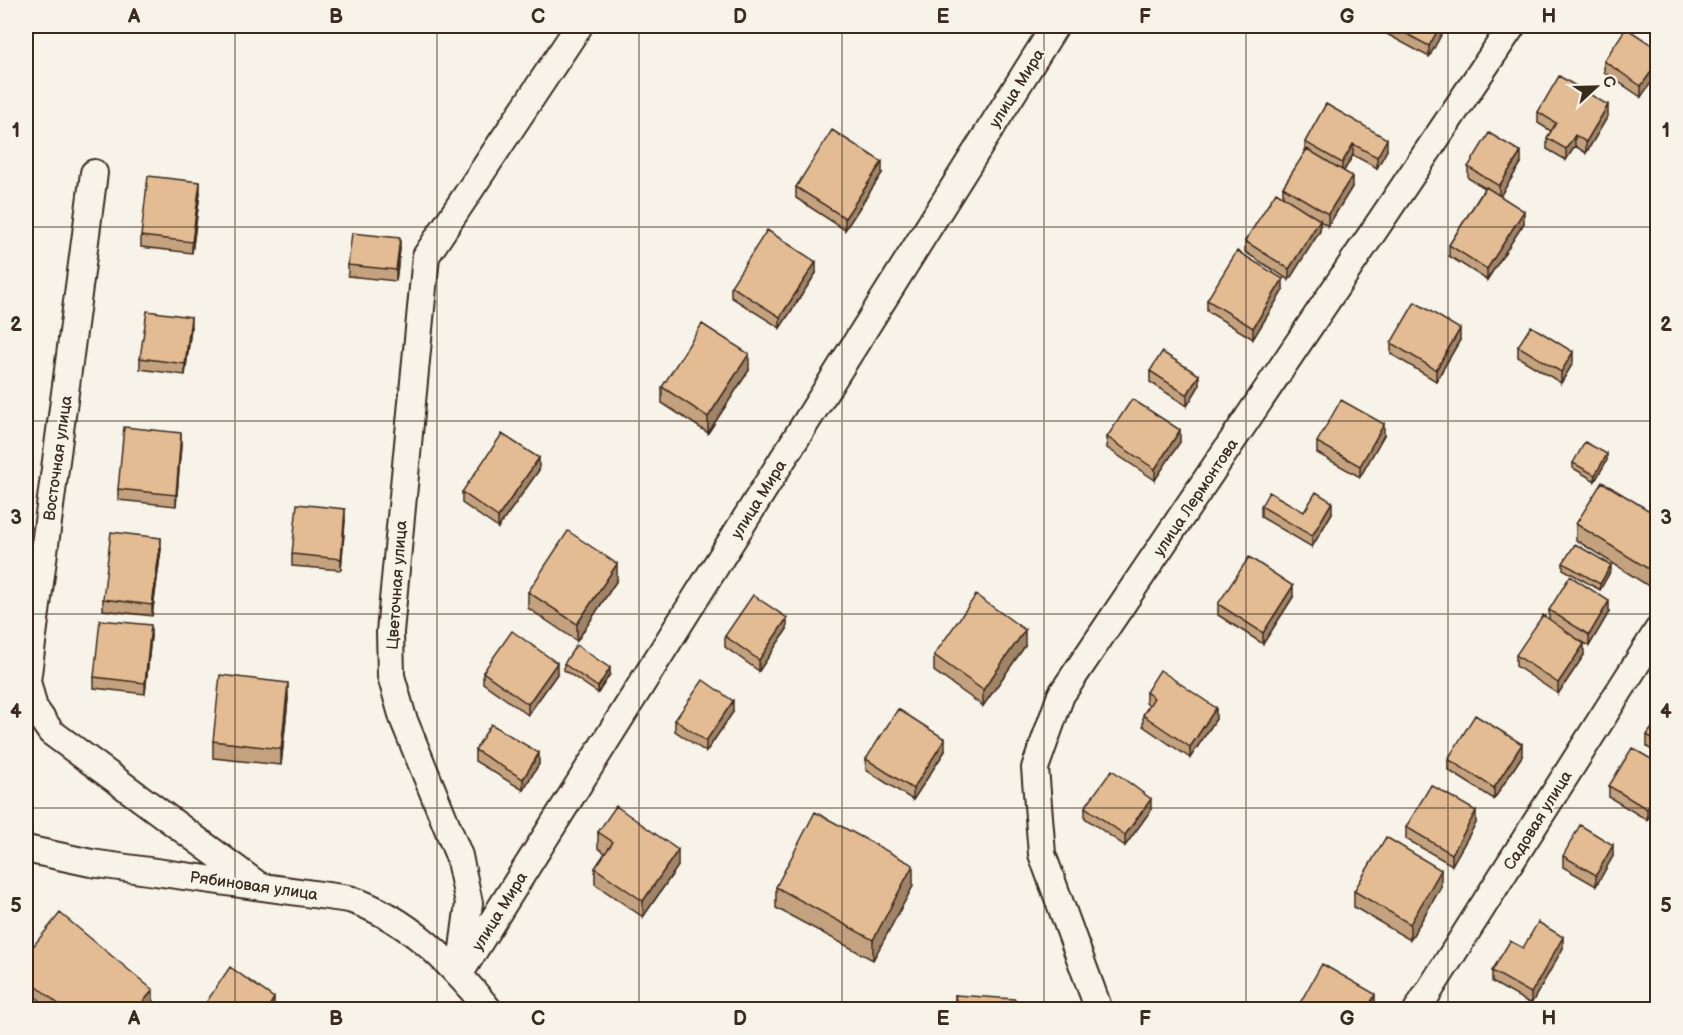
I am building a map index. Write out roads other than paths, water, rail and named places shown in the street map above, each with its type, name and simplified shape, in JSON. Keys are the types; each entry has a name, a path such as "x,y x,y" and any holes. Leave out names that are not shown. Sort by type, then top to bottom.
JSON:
{"street":[{"name":"Цветочная улица","path":"460,973 469,903 459,856 403,718 391,676 390,632 426,256 579,26"},
{"name":"улица Мира","path":"460,973 1055,26"},
{"name":"улица Лермонтова","path":"1099,1010 1042,854 1035,768 1061,696 1512,26"},
{"name":"Восточная улица","path":"94,173 27,681 34,708 51,732 258,885"},
{"name":"Садовая улица","path":"1418,1010 1658,630"},
{"name":"Рябиновая улица","path":"26,849 91,863 349,899 378,908 406,925 460,973 489,1010"}]}
